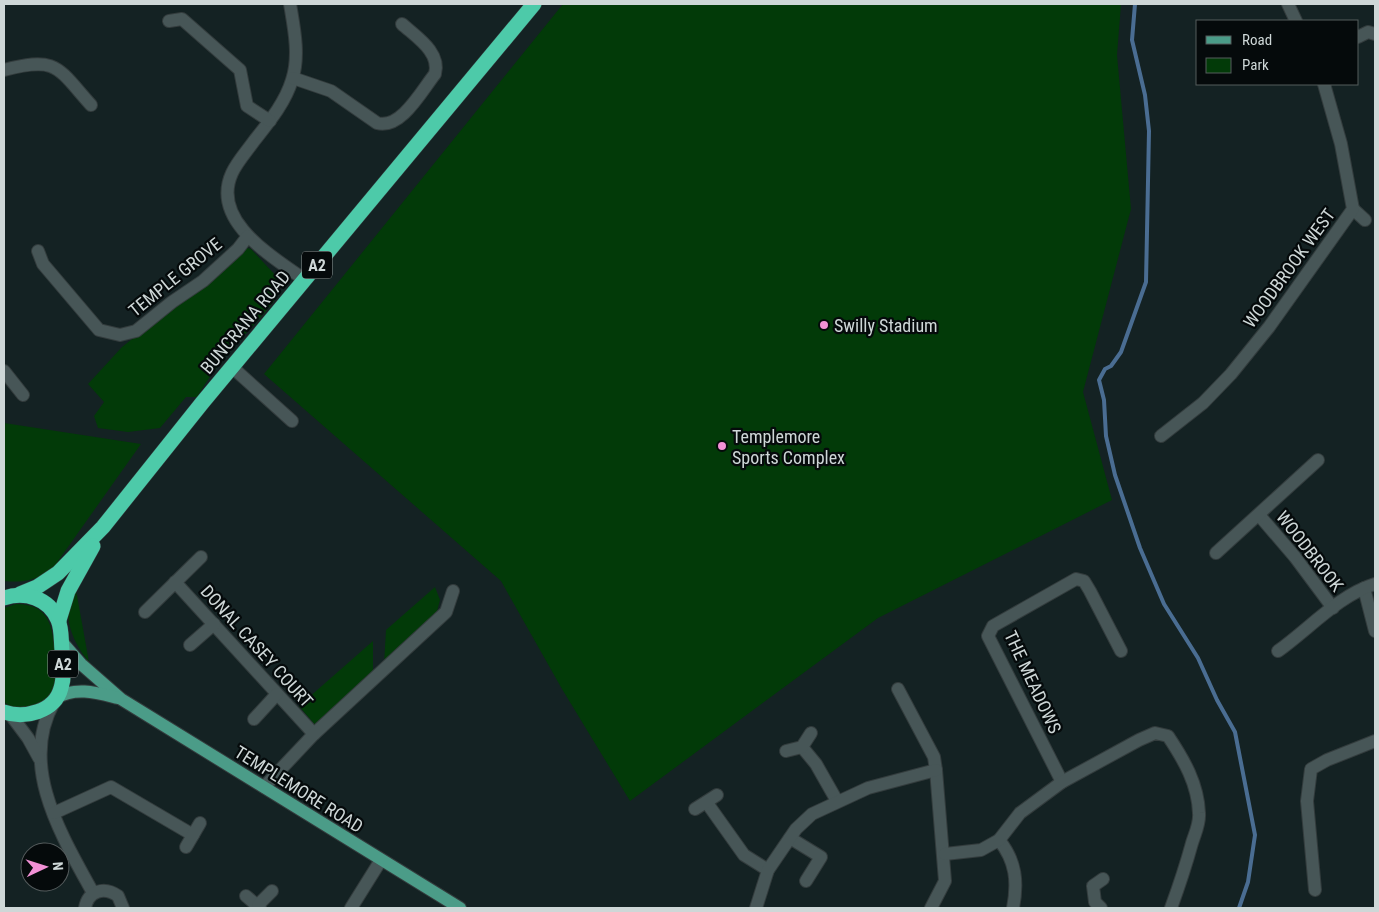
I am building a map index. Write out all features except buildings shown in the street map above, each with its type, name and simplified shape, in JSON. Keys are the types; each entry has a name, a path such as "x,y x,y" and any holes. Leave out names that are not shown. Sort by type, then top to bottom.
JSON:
{"highway":[{"name":"BUNCRANA ROAD","path":"11,594 37,587 58,573 103,527 232,367 534,4"},
{"name":"BUNCRANA ROAD","path":"59,620 68,591 103,527"},
{"name":"A2","path":"7,713 29,714 46,708 55,700 61,690 64,671 59,620 38,598 11,594"}],"main road":[{"name":"TEMPLEMORE ROAD","path":"61,641 81,664 121,699 460,908"},
{"name":"TEMPLEMORE ROAD","path":"55,700 67,693 82,691 121,699"}],"street":[{"name":"TEMPLE GROVE","path":"290,4 295,42 293,78 286,96 270,122 232,173 227,199 235,218 248,236 305,280"},
{"path":"1288,4 1296,20"},
{"path":"169,22 182,19 240,70 247,106 270,122"},
{"path":"293,78 332,91 377,123 393,123 402,116 435,74 437,68 432,53 402,24"},
{"path":"1359,36 1368,32 1375,34"},
{"path":"4,70 38,62 58,69 91,105"},
{"name":"WOODBROOK WEST","path":"1161,436 1202,403 1230,374 1269,327 1353,209 1341,144 1324,85"},
{"path":"1353,209 1365,220"},
{"name":"TEMPLE GROVE","path":"38,251 43,264 99,330 120,335 136,332 172,302 204,281 238,249 248,236"},
{"path":"232,367 292,421"},
{"path":"4,371 23,395"},
{"name":"WOODBROOK","path":"1216,553 1318,460"},
{"name":"WOODBROOK","path":"1259,515 1296,557 1333,608"},
{"path":"145,612 201,557"},
{"name":"THE MEADOWS","path":"1062,782 988,636 993,626 1076,579 1084,581 1121,651"},
{"name":"DONAL CASEY COURT","path":"175,582 314,734"},
{"name":"WOODBROOK","path":"1278,651 1333,608 1370,586 1375,631"},
{"path":"264,787 314,734 446,612 453,591"},
{"path":"190,645 214,624"},
{"path":"898,689 934,758 936,770 946,881 931,908"},
{"path":"254,719 277,694"},
{"path":"55,700 45,720 39,758 43,783 54,813 93,893"},
{"path":"7,713 28,738 39,758"},
{"path":"786,751 802,747 811,733"},
{"path":"945,854 981,850 999,840 1020,813 1062,782 1139,740 1156,733 1168,736 1184,760 1195,785 1200,813 1198,828 1185,872 1171,908"},
{"path":"1315,890 1307,801 1311,769 1327,760 1375,741"},
{"path":"802,747 816,764 837,801"},
{"path":"756,908 768,870 790,838 812,814 868,788 936,770"},
{"path":"54,813 110,787 193,835"},
{"path":"706,802 744,855 768,870"},
{"path":"186,847 200,823"},
{"path":"790,838 821,857 806,881"},
{"path":"999,840 1006,849 1016,876 1013,908"},
{"path":"351,908 381,860"},
{"path":"1102,908 1095,902 1093,886 1103,879"},
{"path":"84,908 93,893 99,891 112,892 122,902 123,908"},
{"path":"246,896 259,906 272,891"}],"green space":[{"name":"Templemore Sports Complex","path":"563,4 1121,4 1117,55 1131,209 1083,392 1112,500 878,618 630,801 562,689 501,581 264,374"},
{"path":"247,248 251,249 277,277 280,292 264,314 224,358 197,397 186,397 160,428 128,432 98,428 94,416 104,402 88,384 122,347 164,314 201,290"},
{"path":"4,423 141,444 51,571 34,579 17,582 4,581"},
{"path":"435,587 440,600 436,615 384,665 386,630"},
{"path":"76,590 89,662 76,643 70,628 69,603"},
{"path":"16,604 35,608 46,617 52,632 56,661 54,688 50,695 45,701 37,705 26,707 12,706 4,702 4,608"},
{"path":"373,641 373,671 316,726 299,706"}],"waterway":[{"path":"1135,4 1132,40 1145,95 1149,131 1146,282 1121,352 1111,366 1105,369 1099,380 1104,400 1106,436 1115,475 1140,548 1164,604 1198,658 1217,700 1235,732 1255,835 1248,882 1239,908"}],"place":[{"name":"Swilly Stadium","path":"824,325"},
{"name":"Templemore Sports Complex","path":"722,446"}]}
